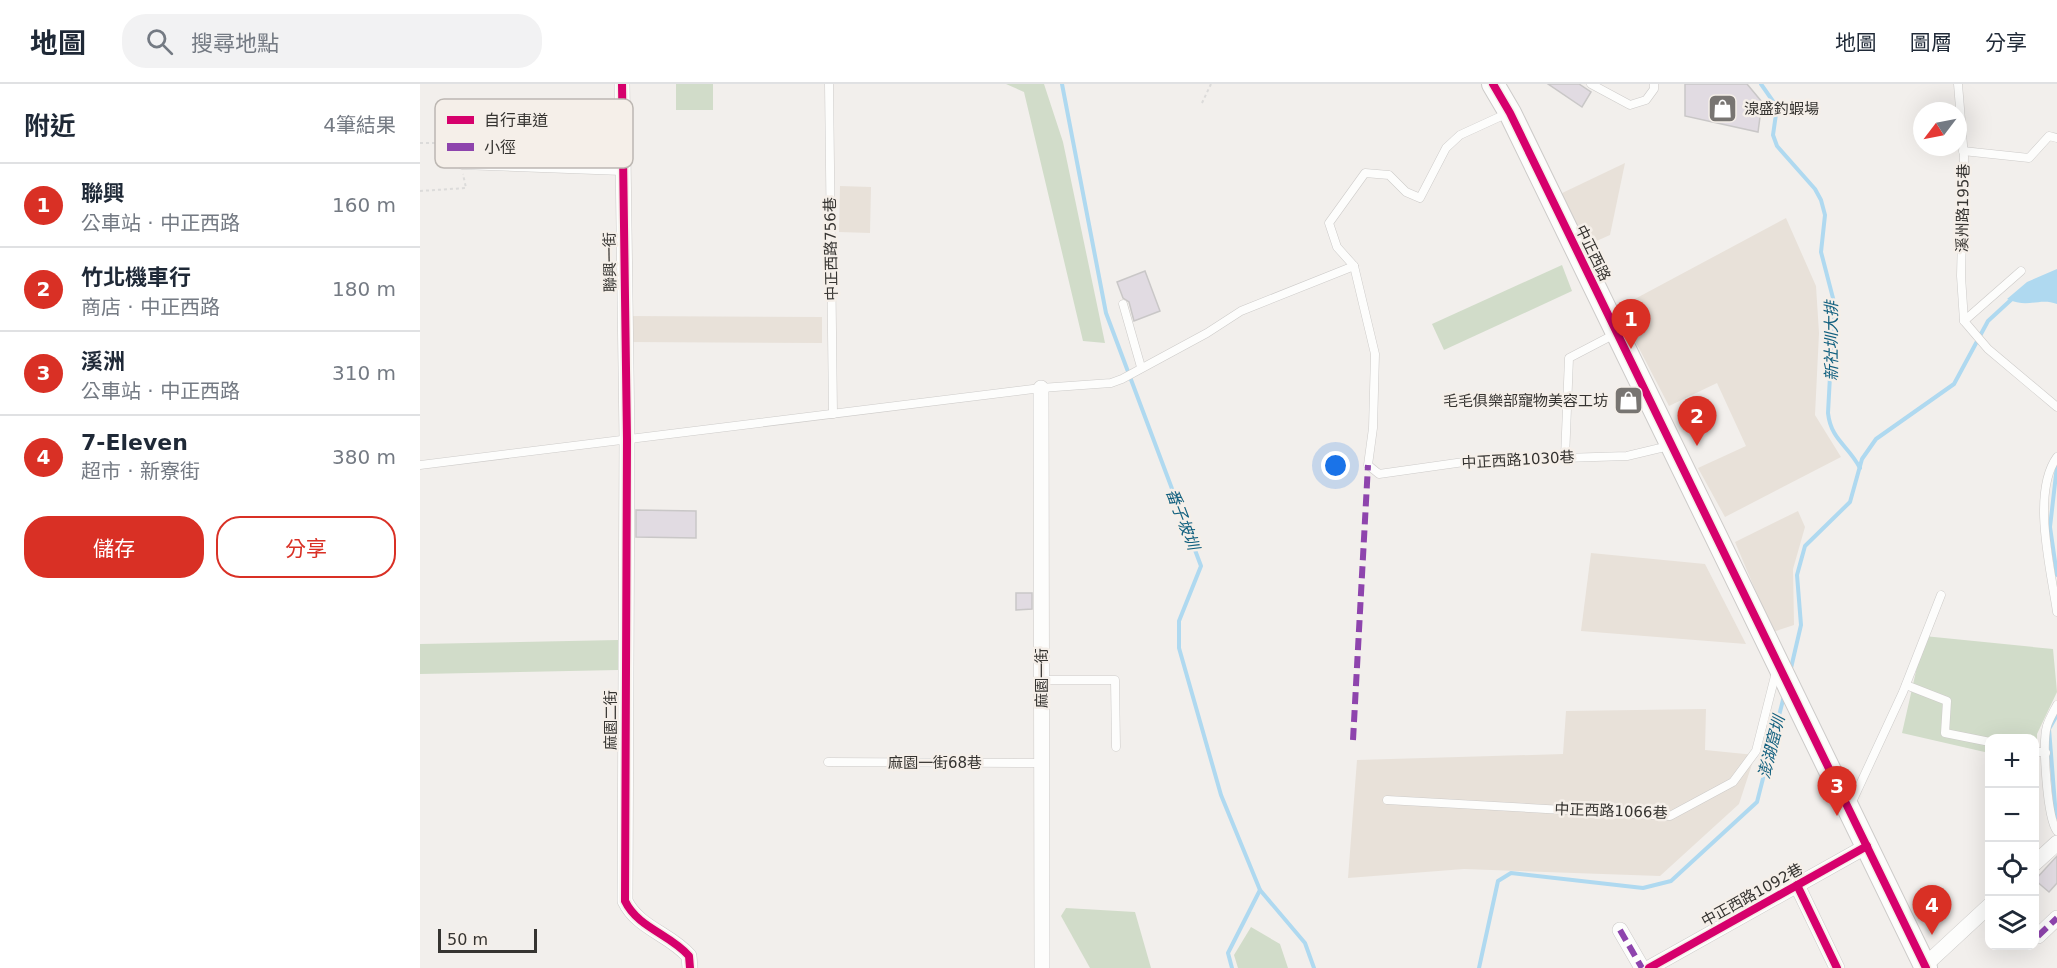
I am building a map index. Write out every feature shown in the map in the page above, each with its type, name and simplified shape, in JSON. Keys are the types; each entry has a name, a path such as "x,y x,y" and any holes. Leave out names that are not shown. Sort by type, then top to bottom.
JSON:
{"main road":[{"name":"中正西路","path":"1493,84 1796,696 1849,808"},
{"path":"1849,808 1924,967"}],"street":[{"name":"聯興一街","path":"622,171 627,440"},
{"name":"麻園一街","path":"1041,388 1042,968"},
{"name":"麻園二街","path":"627,440 625,901 631,914 678,944 689,956 690,968"},
{"path":"2039,859 2057,843"},
{"name":"中正西路1092巷","path":"1650,968 1868,846"},
{"path":"1797,885 1833,967"},
{"path":"1924,967 1985,909"},
{"path":"2039,935 2057,918"},
{"path":"1620,930 1642,968"}],"lane":[{"name":"中正西路756巷","path":"829,84 833,414"},
{"path":"1592,84 1630,105 1646,100 1654,89 1654,84"},
{"name":"溪州路195巷","path":"1958,84 1959,102"},
{"path":"420,465 1041,388 1111,383 1207,333 1241,310 1354,266 1337,247 1329,223 1365,173 1389,175 1406,192 1420,198 1446,148 1460,135 1509,113"},
{"path":"1967,151 2028,158 2049,136 2057,138"},
{"name":"溪州路195巷","path":"1963,156 1961,276 1964,321"},
{"path":"542,168 622,171"},
{"name":"中正西路1030巷","path":"1354,266 1375,354 1368,465 1379,474 1471,461 1627,456 1672,445"},
{"path":"2021,272 1964,321 1989,349 2057,407"},
{"path":"1123,304 1141,368"},
{"path":"1565,458 1569,358 1617,332"},
{"path":"2057,457 2051,466 2046,482 2045,534 2057,612"},
{"path":"1849,808 1906,685 1941,595"},
{"name":"中正西路1066巷","path":"1387,800 1670,816 1733,782 1756,751 1778,662"},
{"path":"1042,680 1115,680 1116,747"},
{"path":"1906,685 1947,701 1945,733 1985,741"},
{"path":"2057,705 2047,725 2046,753 2050,816 2057,831"},
{"path":"2039,752 2046,753"},
{"name":"麻園一街68巷","path":"828,762 1042,763"}],"path":[{"path":"1202,103 1211,84"},
{"path":"420,191 466,188 463,168"}],"shaded area":[{"path":"1625,163 1610,235 1583,247 1558,195"},
{"path":"840,186 871,187 870,233 839,232"},
{"path":"1786,218 1816,286 1819,333 1815,415 1841,457 1725,517 1698,468 1746,446 1717,383 1669,406 1618,308"},
{"path":"627,316 822,317 822,343 627,342"},
{"path":"1798,511 1805,527 1793,569 1794,625 1773,632 1735,542"},
{"path":"1591,553 1705,564 1746,644 1581,631"},
{"path":"1706,709 1705,750 1755,755 1739,804 1660,876 1464,869 1348,878 1357,760 1563,754 1566,711"}],"green space":[{"path":"676,84 713,84 713,110 676,110"},
{"path":"1006,84 1044,84 1063,142 1105,343 1083,341 1024,92"},
{"path":"1562,265 1572,291 1444,350 1432,324"},
{"path":"1924,636 2053,649 2057,692 2037,734 1985,734 1985,752 1902,733"},
{"path":"618,640 618,670 420,674 420,644"},
{"path":"1066,908 1135,912 1151,968 1090,968 1061,916"},
{"path":"1251,927 1280,944 1288,968 1238,968 1234,955"}],"water":[{"path":"2057,269 2057,304 2051,302 2022,303 2007,299 2027,282"}],"building":[{"path":"1548,84 1579,84 1591,92 1582,107"},
{"name":"湶盛釣蝦場","path":"1685,84 1747,84 1762,102 1758,132 1685,116"},
{"path":"1145,271 1160,311 1134,321 1129,302 1123,298 1117,282"},
{"path":"636,510 696,511 696,538 636,537"},
{"path":"1016,593 1032,593 1032,609 1016,610"},
{"path":"2057,856 2057,883 2049,892 2039,883 2039,876"}],"waterway":[{"name":"番子坡圳","path":"1062,84 1106,313 1201,566 1179,621 1179,648 1221,795 1260,890 1305,943 1314,968"},
{"name":"新社圳大排","path":"1761,84 1777,107 1773,135 1777,146 1815,189 1825,215 1821,252 1834,302 1828,413 1836,436 1860,468"},
{"name":"澎湖窟圳","path":"1791,668 1801,625 1797,575 1805,546 1850,502 1862,459 1876,439 1954,384 1988,321 2013,298"},
{"path":"2057,466 2050,527 2057,575"},
{"name":"澎湖窟圳","path":"1479,968 1498,881 1511,873 1643,888 1671,881 1757,802 1784,696"},
{"path":"2056,817 2049,729 2057,715"},
{"path":"1232,968 1228,953 1260,890"}],"marked path":[{"path":"1353,740 1368,465"},
{"path":"2039,935 2057,918"},
{"path":"1620,930 1642,968"}],"cycle path":[{"path":"622,84 622,99"},
{"path":"1493,84 1510,113 1926,968"},
{"path":"623,168 627,439 625,901 638,918 689,956 690,968"},
{"path":"1649,968 1867,846"},
{"path":"1797,885 1837,968"}],"place":[{"name":"湶盛釣蝦場","path":"1723,109"},
{"name":"聯興","path":"1631,349"},
{"name":"毛毛俱樂部寵物美容工坊","path":"1629,401"},
{"name":"竹北機車行","path":"1697,446"},
{"name":"溪洲","path":"1837,816"},
{"name":"7-Eleven","path":"1932,935"}]}
